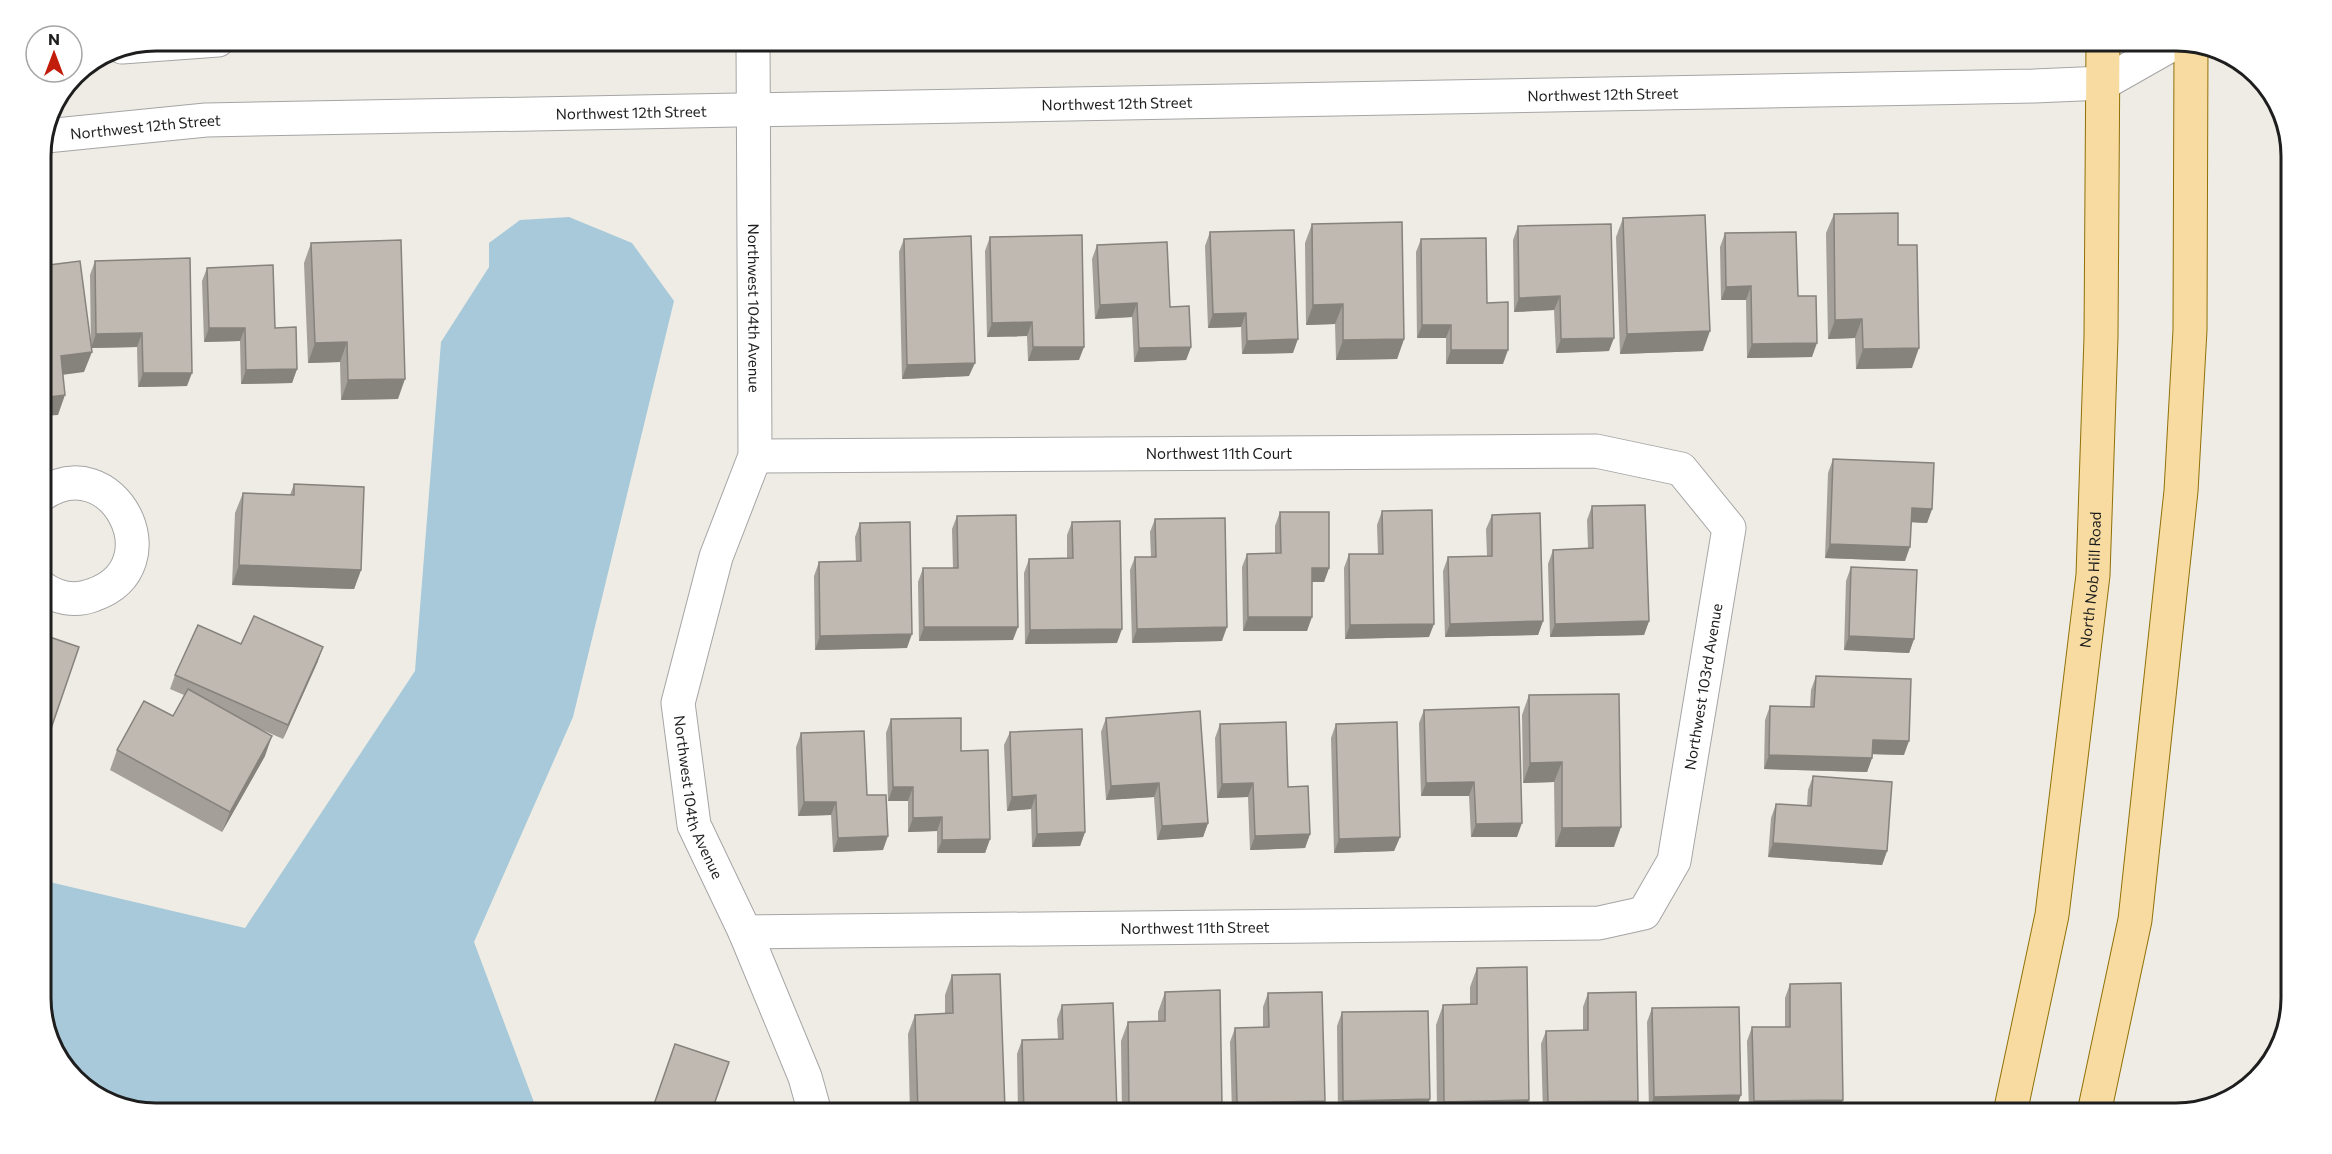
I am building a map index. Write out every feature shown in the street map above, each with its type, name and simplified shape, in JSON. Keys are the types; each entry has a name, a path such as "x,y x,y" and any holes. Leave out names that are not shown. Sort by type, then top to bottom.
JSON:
{"main road":[{"name":"North Nob Hill Road","path":"2012,1103 2052,915 2093,575 2101,337 2103,51"},
{"path":"2096,1103 2135,920 2181,491 2190,330 2191,52"}],"street":[{"name":"Northwest 104th Avenue","path":"753,51 754,456 716,557 678,703 694,825 745,932 805,1077 812,1103"},
{"name":"Northwest 12th Street","path":"54,135 206,120 2104,83 2160,51"},
{"name":"Northwest 11th Court","path":"754,456 1596,451 1682,469"},
{"name":"Northwest 103rd Avenue","path":"1644,913 1674,861 1729,528 1682,469"},
{"path":"51,489 59,485 78,484 95,487 111,496 124,510 131,526 133,544 129,562 120,578 105,591 86,598 66,599 51,593"},
{"name":"Northwest 11th Street","path":"745,932 1599,923 1644,913"}],"water":[{"path":"569,217 632,243 674,301 573,717 474,942 534,1103 156,1103 136,1101 110,1092 87,1077 77,1067 62,1044 53,1018 51,1005 51,882 245,928 415,671 441,342 489,267 489,243 520,220"}],"building":[{"path":"1898,213 1898,245 1917,245 1919,348 1863,349 1862,319 1835,320 1834,214"},
{"path":"1705,215 1710,331 1627,334 1623,218"},
{"path":"1402,222 1404,339 1343,340 1343,304 1313,305 1312,224"},
{"path":"1611,224 1614,338 1561,339 1560,296 1519,298 1518,226"},
{"path":"1294,230 1298,339 1247,341 1246,313 1213,314 1210,232"},
{"path":"1796,232 1798,296 1816,296 1817,343 1752,344 1751,286 1726,287 1725,233"},
{"path":"1082,235 1084,347 1033,347 1032,322 992,323 990,237"},
{"path":"971,236 975,363 907,365 904,239"},
{"path":"1486,238 1487,303 1508,302 1508,350 1451,350 1451,325 1422,325 1421,239"},
{"path":"401,240 405,379 348,380 347,342 315,343 311,243"},
{"path":"1167,242 1170,307 1189,306 1191,347 1139,348 1137,303 1100,305 1097,245"},
{"path":"190,258 192,373 143,373 142,333 96,334 95,261"},
{"path":"80,261 92,352 61,356 65,395 51,397 51,265"},
{"path":"273,265 275,328 296,327 297,369 246,370 245,328 209,328 207,268"},
{"path":"1833,459 1934,463 1932,509 1912,508 1910,547 1830,544"},
{"path":"294,484 364,487 361,570 239,565 243,493 294,495"},
{"path":"1645,505 1649,621 1555,624 1553,550 1593,548 1592,506"},
{"path":"1432,510 1434,624 1350,625 1349,554 1383,554 1382,511"},
{"path":"1280,512 1329,512 1329,568 1312,568 1312,617 1248,617 1247,554 1281,553"},
{"path":"1540,513 1543,621 1450,624 1448,557 1492,556 1492,515"},
{"path":"1016,515 1018,627 924,627 923,568 958,568 957,516"},
{"path":"1225,518 1227,627 1137,629 1135,557 1156,557 1155,519"},
{"path":"1120,521 1122,629 1030,630 1029,559 1073,558 1072,522"},
{"path":"910,522 912,634 820,636 819,562 861,561 860,523"},
{"path":"1851,567 1917,570 1914,639 1849,636"},
{"path":"254,616 323,647 288,725 175,675 198,625 241,644"},
{"path":"51,637 79,647 51,729"},
{"path":"1816,676 1911,679 1909,741 1873,740 1872,758 1769,755 1770,706 1814,707"},
{"path":"188,689 272,736 230,812 117,750 144,701 173,716"},
{"path":"1619,694 1621,827 1562,828 1562,762 1530,763 1529,695"},
{"path":"1519,707 1522,823 1476,824 1474,782 1426,783 1424,710"},
{"path":"1200,711 1208,823 1162,826 1159,783 1111,786 1106,718"},
{"path":"961,718 961,751 988,750 990,839 942,840 942,817 913,818 913,787 893,787 891,719"},
{"path":"1286,722 1288,787 1308,786 1310,834 1255,836 1253,783 1222,784 1220,724"},
{"path":"1397,722 1400,837 1339,839 1336,724"},
{"path":"1082,729 1085,832 1037,834 1036,795 1012,797 1010,732"},
{"path":"864,731 867,795 886,795 888,836 838,838 836,802 804,802 801,733"},
{"path":"1813,776 1892,782 1887,851 1773,843 1776,804 1811,806"},
{"path":"1527,967 1529,1100 1444,1102 1443,1005 1477,1004 1477,968"},
{"path":"1000,974 1005,1103 918,1103 915,1015 953,1013 952,975"},
{"path":"1841,983 1843,1100 1754,1101 1752,1027 1790,1027 1790,984"},
{"path":"1220,990 1222,1103 1129,1103 1128,1022 1165,1021 1165,992"},
{"path":"1322,992 1325,1101 1237,1103 1235,1028 1269,1027 1268,993"},
{"path":"1636,992 1638,1101 1548,1102 1546,1031 1588,1030 1588,993"},
{"path":"1113,1003 1117,1103 1024,1103 1022,1040 1063,1039 1062,1005"},
{"path":"1739,1007 1741,1095 1654,1097 1652,1008"},
{"path":"1428,1011 1430,1099 1343,1101 1342,1012"},
{"path":"675,1044 729,1062 715,1103 654,1103"}]}
